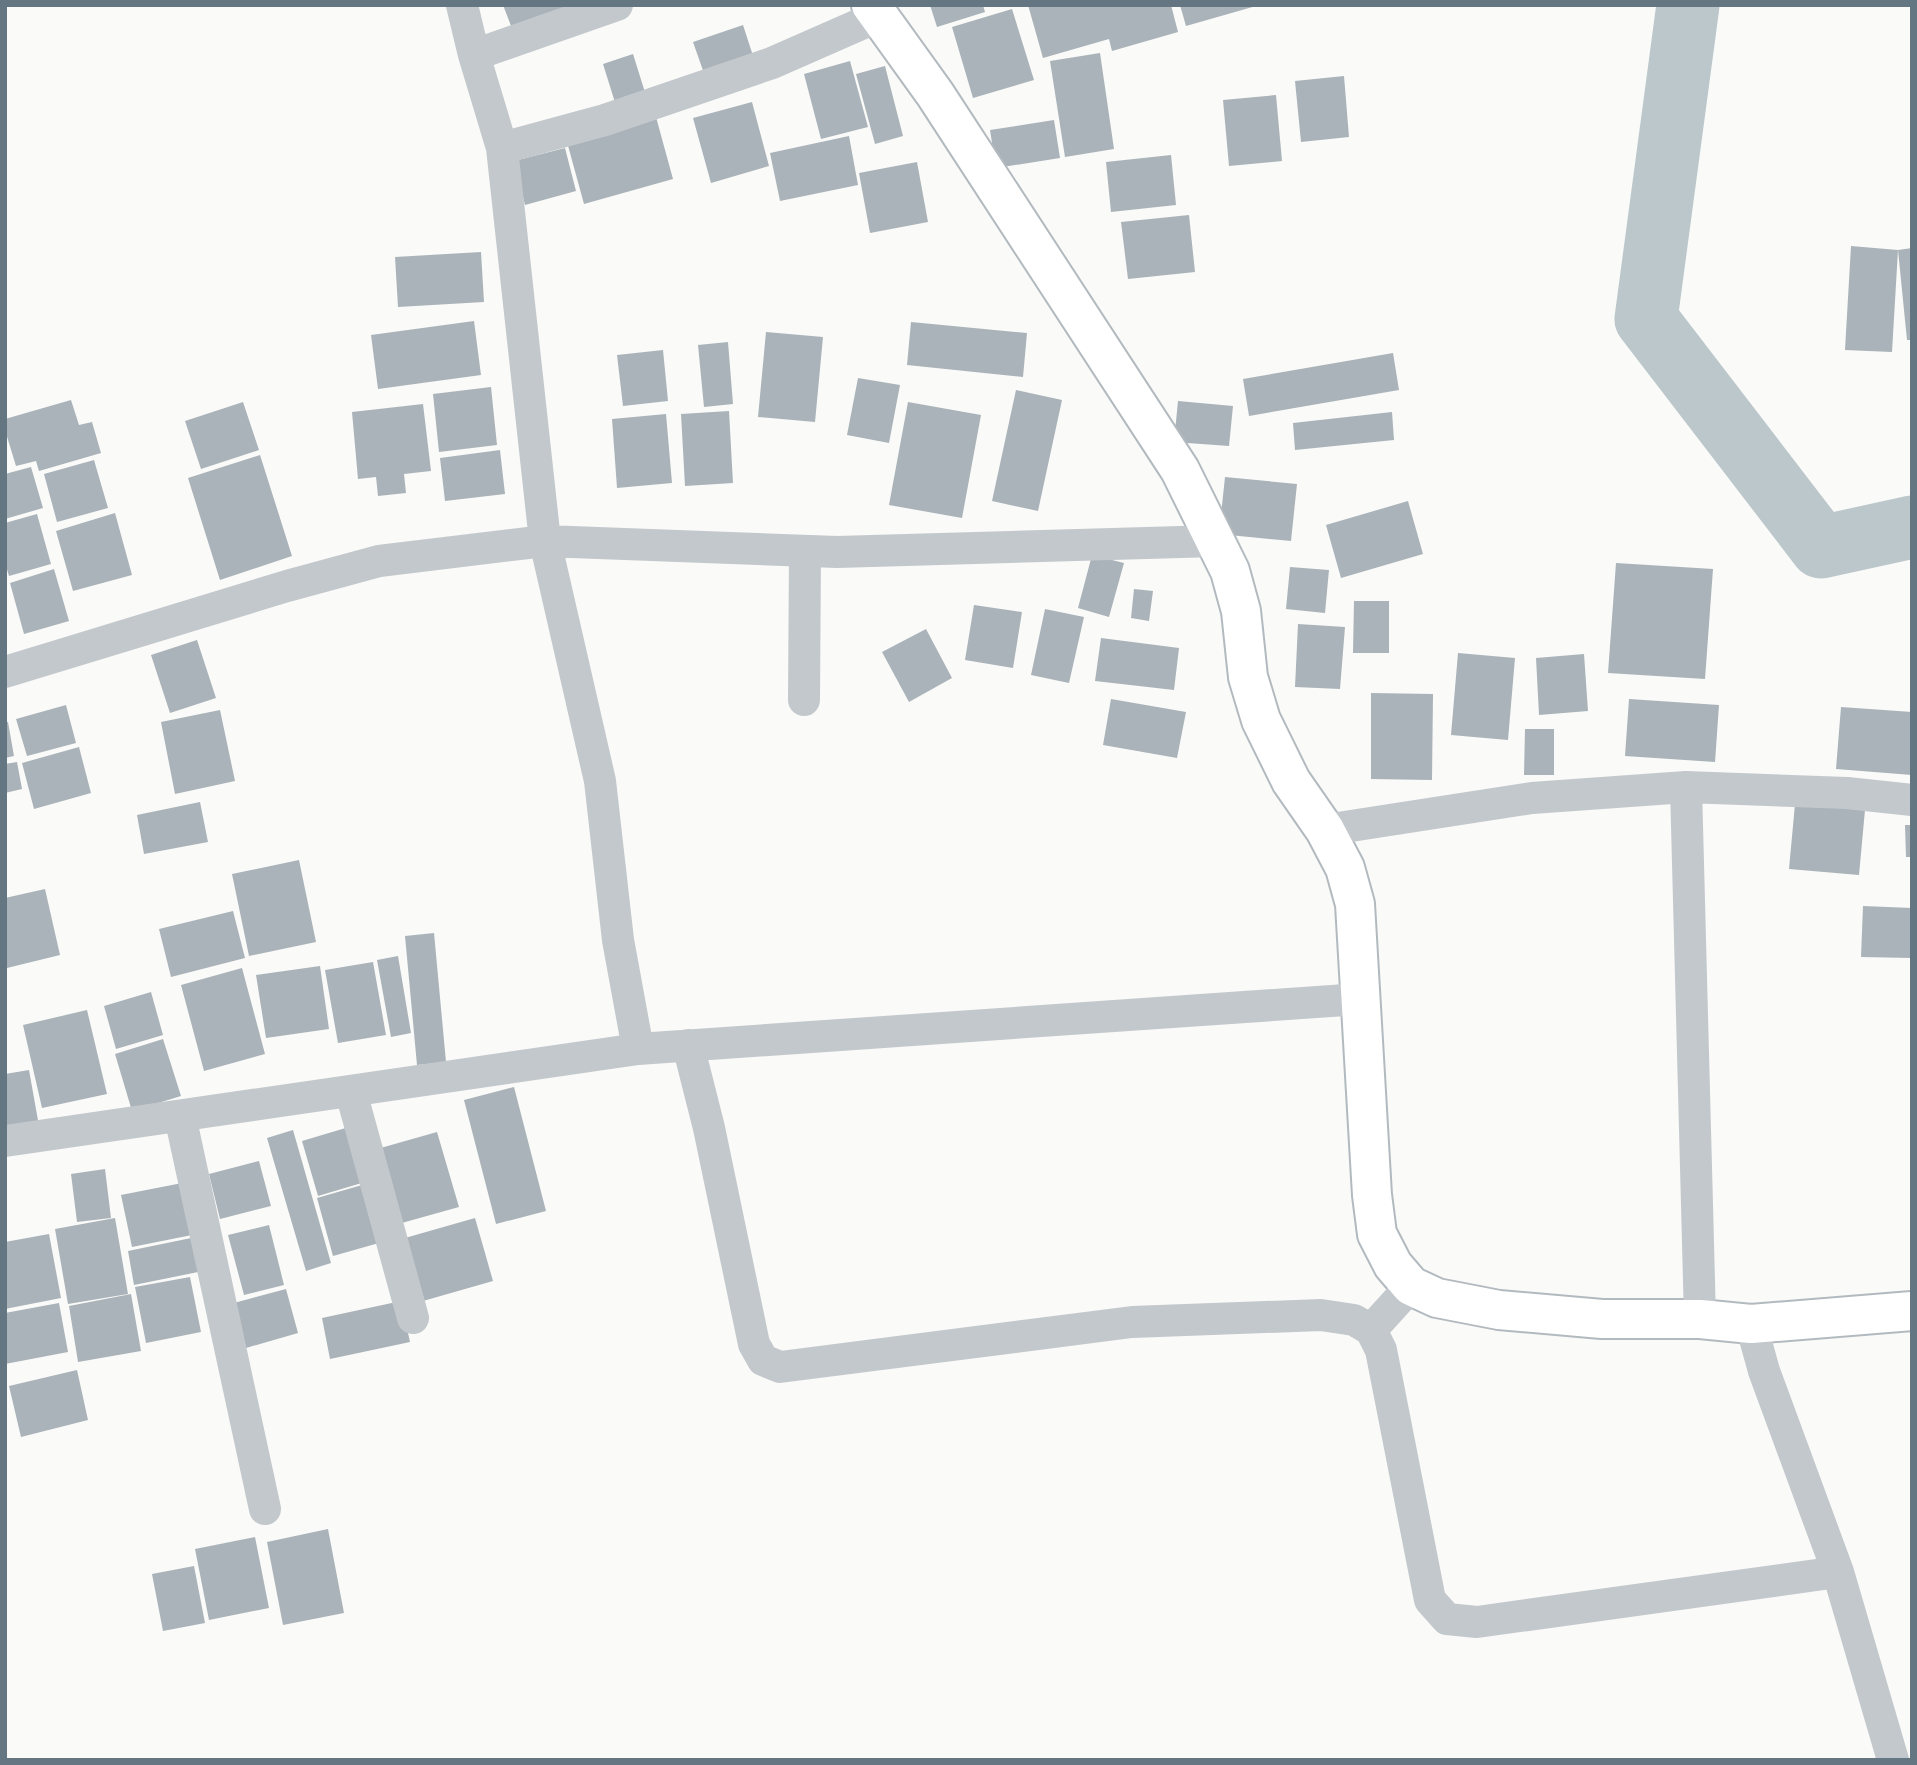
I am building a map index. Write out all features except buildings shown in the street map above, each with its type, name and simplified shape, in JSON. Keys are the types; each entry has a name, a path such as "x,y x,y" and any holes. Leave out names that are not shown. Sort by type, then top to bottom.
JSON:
{"street":[{"path":"462,5 502,148 545,541 600,781 618,940 638,1049"},
{"path":"474,55 617,5"},
{"path":"502,148 605,120 772,63 875,10 935,94 1180,470 1230,571 1241,611 1248,677 1261,720 1291,781 1325,830 1345,868 1355,904 1372,1195 1377,1234 1393,1265 1411,1286 1437,1298 1499,1310 1602,1319 1700,1319 1751,1324 1912,1311"},
{"path":"5,672 287,586 379,561 545,541 837,552 1216,541"},
{"path":"804,551 804,699"},
{"path":"1325,830 1532,797 1686,787 1847,793 1912,800"},
{"path":"1686,787 1700,1319"},
{"path":"5,1141 351,1093 638,1049 1360,999"},
{"path":"688,1045 709,1128 754,1343 763,1360 780,1367 1132,1322 1321,1315 1354,1320 1371,1330 1381,1350 1430,1600 1447,1619 1477,1622 1838,1572"},
{"path":"351,1093 413,1318"},
{"path":"180,1116 265,1509"},
{"path":"1371,1330 1411,1286"},
{"path":"1751,1324 1764,1371 1838,1572 1893,1760"}],"waterway":[{"path":"1688,5 1646,319 1821,547 1912,527"}]}
